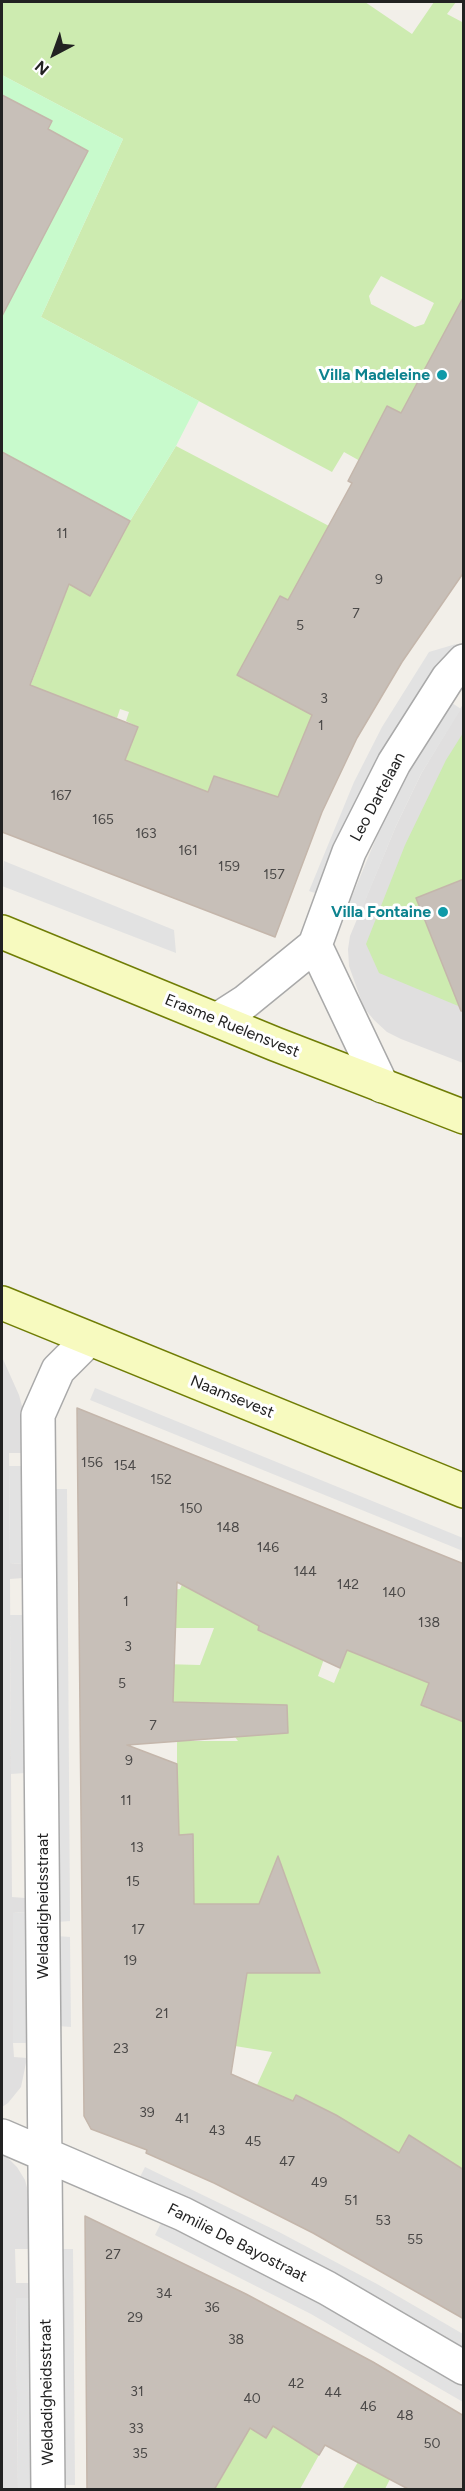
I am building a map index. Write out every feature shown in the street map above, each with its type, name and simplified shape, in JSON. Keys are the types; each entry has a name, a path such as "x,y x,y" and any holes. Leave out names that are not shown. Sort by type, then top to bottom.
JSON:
{"main road":[{"name":"Erasme Ruelensvest","path":"2,932 216,1020 464,1117"},
{"name":"Naamsevest","path":"2,1303 464,1491"}],"street":[{"name":"Leo Dartelaan","path":"315,945 349,852 394,763 448,678 464,661"},
{"path":"216,1020 244,1002 315,945 382,1086"},
{"name":"Weldadigheidsstraat","path":"48,2490 38,1415 63,1362 89,1340"},
{"name":"Familie De Bayostraat","path":"2,2136 193,2220 327,2288 464,2368"}],"shaded area":[{"path":"456,644 398,736 324,896 309,891 354,782 382,727 429,652"},
{"path":"449,701 461,709 421,774 396,826 361,911 348,906 384,819 409,767"},
{"path":"463,704 463,1063 401,1039 387,1032 374,1020 364,1008 349,966 348,949 350,936 396,826 421,774"},
{"path":"4,861 174,930 176,953 2,886"},
{"path":"2,1357 22,1406 22,1453 9,1453 10,1563 23,1564 23,1578 10,1579 12,1897 25,1898 26,1912 13,1913 13,2043 14,2057 27,2058 21,2087 2,2107"},
{"path":"95,1388 463,1538 463,1551 90,1400"},
{"path":"9,1466 21,1466 23,1564 10,1563"},
{"path":"54,1489 67,1489 70,1921 57,1922"},
{"path":"10,1615 23,1615 25,1773 11,1774"},
{"path":"26,1912 27,2043 13,2043 13,1913"},
{"path":"57,1936 70,1937 71,2027 58,2026"},
{"path":"2,2152 17,2167 25,2180 29,2195 29,2249 15,2249 16,2283 29,2283 29,2298 16,2298 18,2490 2,2489"},
{"path":"145,2167 279,2232 377,2284 463,2334 463,2350 139,2179"},
{"path":"162,2221 318,2302 450,2377 463,2385 463,2402 311,2314 155,2235"},
{"path":"60,2249 73,2249 75,2485 62,2485"},
{"path":"16,2298 29,2298 31,2489 18,2489"}],"green space":[{"path":"2,2 365,2 412,34 434,2 456,2 447,14 464,23 464,297 455,313 464,318 369,466 344,452 332,472 41,317 123,139 2,75","holes":["381,276 434,303 424,324 415,327 371,304 369,296"]},
{"path":"2,75 123,139 41,317 199,401 176,446 130,521 2,452"},
{"path":"176,446 329,526 289,600 280,596 237,675 312,715 267,830 237,784 214,776 203,804 188,784 148,769 119,776 138,727 126,721 129,712 120,709 117,718 101,713 19,716 69,584 90,596 130,521"},
{"path":"463,733 463,1008 379,973 366,944 405,845 446,760"},
{"path":"184,1580 259,1626 259,1631 298,1649 325,1656 318,1676 334,1683 354,1634 389,1667 429,1683 421,1705 431,1710 441,1706 464,1722 463,2208 409,2135 391,2169 296,2095 293,2101 257,2085 272,2052 235,2046 241,2009 183,1974 319,1972 308,1940 193,1942 193,1835 171,1835 177,1782 177,1741 238,1741 223,1721 164,1703 163,1664 200,1665 214,1628 162,1628 171,1590 180,1589"},
{"path":"273,2426 319,2455 300,2489 200,2489 218,2484 250,2428 266,2438"},
{"path":"375,2432 390,2479 385,2489 342,2490"}],"building":[{"path":"2,95 52,121 48,129 88,151 2,316"},
{"path":"464,296 464,572 402,662 357,738 322,812 275,937 2,832 2,452 130,521 90,596 69,584 30,685 138,727 125,760 208,792 214,776 278,797 312,715 237,675 280,596 288,600 352,483 348,481 387,406 401,413"},
{"name":"Villa Fontaine","path":"464,879 464,1011 461,1011 416,898"},
{"path":"77,1408 464,1564 464,1722 421,1705 429,1683 347,1650 340,1668 258,1630 259,1626 177,1582 173,1702 287,1705 288,1733 127,1745 177,1764 179,1835 193,1834 194,1904 259,1904 278,1856 320,1973 247,1973 231,2074 293,2101 296,2095 336,2115 399,2153 409,2135 464,2170 464,2319 313,2233 214,2183 146,2153 147,2150 91,2129 84,2116"},
{"path":"85,2216 246,2294 373,2362 464,2416 464,2490 410,2490 325,2445 319,2455 273,2426 266,2438 250,2428 214,2490 87,2490"}],"place":[{"name":"Villa Madeleine","path":"442,375"},
{"name":"Villa Fontaine","path":"443,912"}]}
